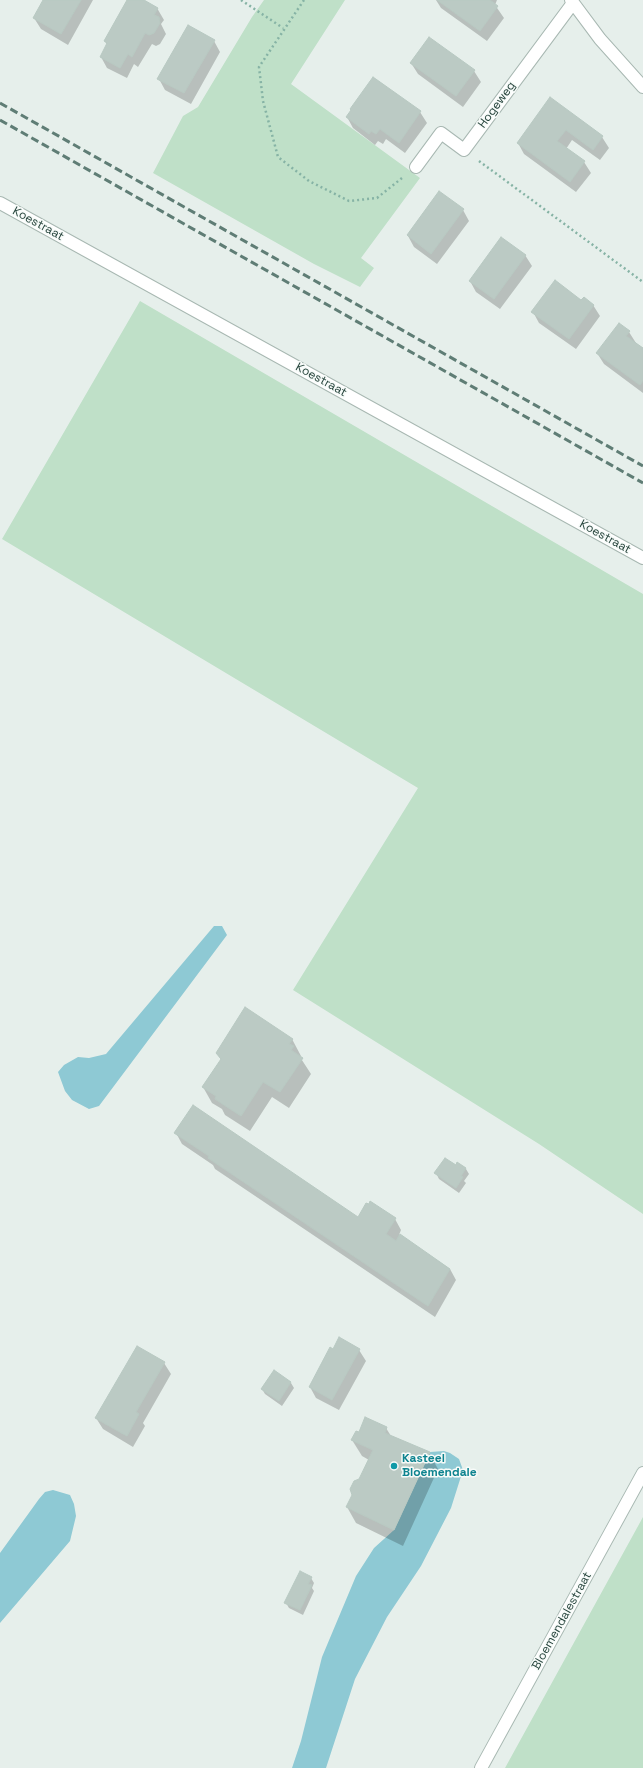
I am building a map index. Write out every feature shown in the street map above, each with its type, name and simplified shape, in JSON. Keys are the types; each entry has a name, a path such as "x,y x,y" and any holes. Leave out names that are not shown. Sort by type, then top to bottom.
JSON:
{"street":[{"name":"Hogeweg","path":"464,150 572,1 600,39 643,87"},
{"path":"416,167 441,133 464,150"},
{"name":"Koestraat","path":"0,203 643,558"},
{"name":"Bloemendalestraat","path":"481,1768 643,1473"}],"path":[{"path":"241,0 283,28"},
{"path":"304,0 283,28 259,67 263,101 278,157 309,181 349,201 377,198 416,167"},
{"path":"464,150 643,282"}],"green space":[{"path":"264,0 345,0 291,84 420,178 361,258 374,268 360,287 314,264 153,173 183,116 198,107 252,17"},
{"path":"140,301 643,594 643,1214 539,1144 293,990 418,788 2,539"},
{"path":"643,1517 643,1768 505,1768"}],"water":[{"path":"214,926 222,926 227,935 99,1106 89,1109 72,1100 65,1091 58,1072 64,1065 78,1057 89,1058 106,1054"},
{"path":"444,1451 459,1459 463,1470 451,1508 421,1566 387,1617 355,1679 326,1768 292,1768 301,1741 322,1657 356,1576 374,1548 394,1530 430,1452"},
{"path":"53,1490 70,1495 74,1504 76,1516 70,1541 0,1623 0,1553 39,1499 45,1492"}],"building":[{"path":"43,0 81,0 61,34 33,18"},
{"path":"127,0 144,0 158,8 154,15 159,17 160,23 154,33 149,35 145,33 132,57 128,54 120,68 100,57 107,43 104,41"},
{"path":"437,0 490,0 498,6 480,31"},
{"path":"188,25 215,40 184,93 157,79"},
{"path":"429,37 475,70 456,96 410,63"},
{"path":"373,77 421,111 399,143 380,129 376,134 371,131 369,134 346,117"},
{"path":"550,97 603,136 593,150 566,130 557,141 585,161 570,182 517,143"},
{"path":"439,191 464,209 431,254 407,235"},
{"path":"501,237 526,255 494,299 469,281"},
{"path":"555,280 581,300 584,297 594,305 569,339 531,312"},
{"path":"619,323 630,331 626,336 643,348 643,381 640,385 596,353"},
{"path":"245,1007 293,1039 289,1044 294,1046 291,1050 303,1058 280,1092 263,1082 241,1116 215,1099 216,1096 202,1087 221,1059 216,1053"},
{"path":"193,1105 358,1217 366,1203 369,1204 370,1201 396,1218 386,1234 396,1241 400,1234 450,1269 428,1306 208,1158 209,1156 174,1133"},
{"path":"445,1158 456,1165 457,1162 466,1168 461,1176 463,1177 456,1188 434,1173"},
{"path":"339,1337 360,1349 332,1400 309,1387 330,1347 333,1349"},
{"path":"137,1346 165,1362 136,1412 139,1414 127,1436 95,1418"},
{"path":"274,1370 291,1382 279,1401 261,1389"},
{"name":"Kasteel Bloemendale","path":"365,1417 387,1427 385,1433 430,1452 394,1530 346,1507 352,1495 350,1489 354,1481 359,1479 373,1450 351,1440 356,1431 359,1432"},
{"path":"300,1571 312,1577 308,1584 312,1585 300,1610 284,1603"}],"railway":[{"path":"0,103 643,466"},
{"path":"0,120 643,483"}],"place":[{"name":"Kasteel Bloemendale","path":"394,1466"}]}
